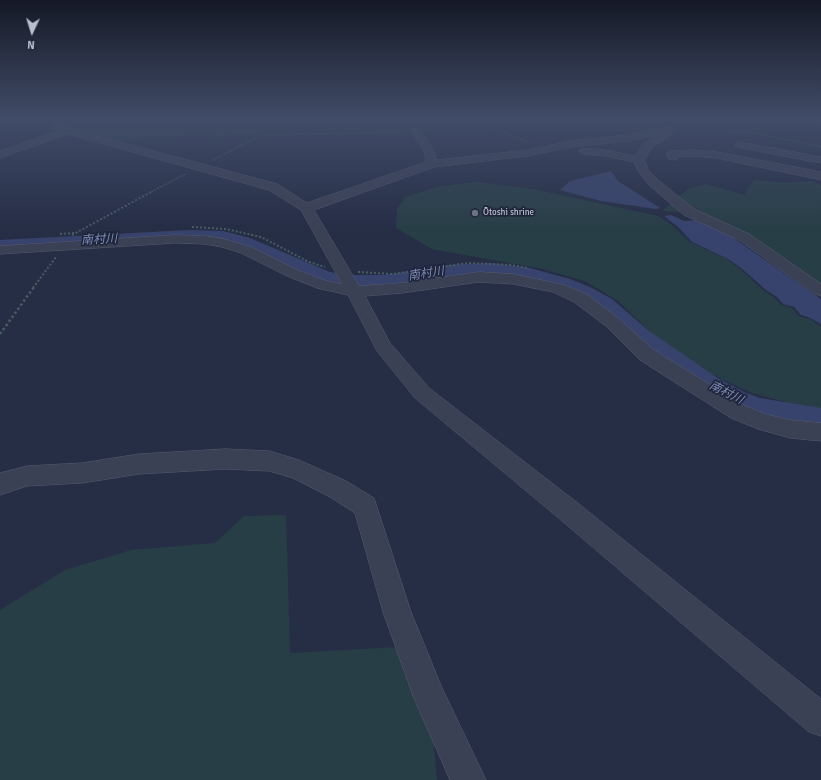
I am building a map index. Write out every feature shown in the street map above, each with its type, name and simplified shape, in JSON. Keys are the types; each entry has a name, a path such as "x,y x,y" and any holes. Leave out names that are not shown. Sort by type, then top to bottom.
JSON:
{"street":[{"path":"161,155 273,187 306,208 318,225 383,347 422,393 570,512 821,720"},
{"path":"430,155 432,164"},
{"path":"306,208 432,164 491,161 516,155"},
{"path":"617,155 638,160"},
{"path":"638,160 641,155"},
{"path":"746,155 783,167 821,176"},
{"path":"797,155 821,160"},
{"path":"638,160 644,172 689,212 744,237 821,291"},
{"path":"708,163 743,168 776,176 783,167"},
{"path":"0,250 168,239 205,240 224,242 246,250 292,273 323,285 354,291 395,288 479,277 513,279 558,288 580,298 612,322 646,355 738,412 766,423 790,429 821,432"},
{"path":"0,484 27,476 82,473 139,464 225,459 269,461 299,470 345,493 365,506 397,612 430,698 468,780"}],"path":[{"path":"201,166 222,155"}],"shaded area":[{"path":"754,180 784,183 812,181 821,185 821,297 779,269 746,244 682,212 662,211 688,189 706,184 744,195"},
{"path":"477,182 533,189 658,216 672,225 690,242 725,258 739,268 763,290 775,298 780,304 792,308 799,316 810,319 821,327 821,410 815,410 752,393 698,368 654,335 618,301 585,281 543,269 432,249 396,228 397,209 405,197 436,187"},
{"path":"286,515 290,653 401,647 431,715 437,780 0,780 0,610 65,570 131,550 215,543 244,516"}],"water":[{"path":"611,171 618,181 660,208 656,209 601,201 560,190 570,181"},
{"path":"671,215 684,221 697,220 728,234 821,299 821,324 801,315 794,307 783,304 777,297 766,290 741,268 728,259 692,242 678,227 664,216"}],"waterway":[{"name":"南村川","path":"0,245 190,235 223,236 244,242 324,276 345,281 384,281 448,271 492,269 530,274 563,283 585,292 605,304 640,335 707,384 735,399 758,408 821,419"}],"place":[{"name":"Ōtoshi shrine","path":"475,213"}]}
